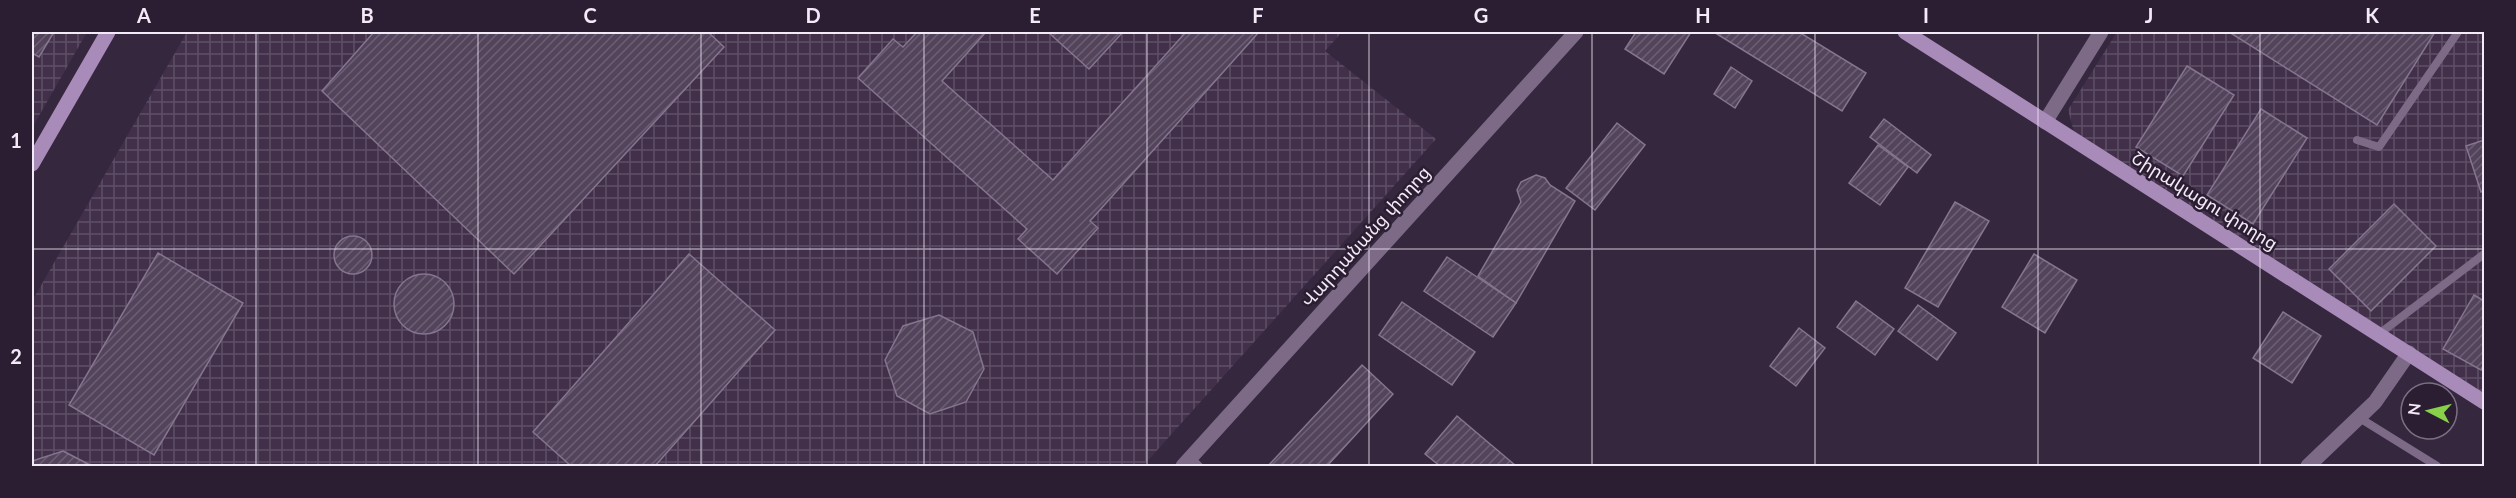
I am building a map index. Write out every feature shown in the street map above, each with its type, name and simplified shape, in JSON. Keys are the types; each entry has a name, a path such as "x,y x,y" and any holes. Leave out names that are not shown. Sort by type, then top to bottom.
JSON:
{"street":[{"path":"32,164 108,32"},
{"name":"Վարդանանց փողոց","path":"1191,464 1576,32"},
{"name":"Շիրակացու փողոց","path":"1905,32 2484,402"},
{"path":"2045,122 2101,32"},
{"path":"2308,466 2375,402 2409,353"}],"lane":[{"path":"2357,140 2379,147 2458,32"},
{"path":"2379,334 2484,254"},
{"path":"2358,417 2437,466"}],"shaded area":[{"path":"32,32 87,32 32,128"},
{"path":"187,32 1342,32 1325,51 1436,139 1143,466 32,466 32,301"},
{"path":"2117,32 2484,32 2484,395 2074,132 2068,110"}],"building":[{"path":"32,32 54,32 39,57 32,53"},
{"path":"374,32 708,32 724,47 514,274 322,91"},
{"path":"917,32 986,32 942,81 1053,180 1186,32 1259,32 1090,221 1098,228 1057,274 1018,239 1027,229 858,78 893,39 903,47"},
{"path":"1048,32 1123,32 1089,69"},
{"path":"1636,32 1691,32 1664,74 1625,49"},
{"path":"1719,32 1799,32 1866,73 1842,111 1717,34"},
{"path":"2229,32 2435,32 2377,125"},
{"path":"2187,66 2234,95 2183,176 2136,147"},
{"path":"1731,67 1752,81 1735,108 1714,94"},
{"path":"2261,109 2307,138 2253,224 2207,195"},
{"path":"1884,119 1931,155 1917,173 1870,137"},
{"path":"1617,123 1645,145 1595,210 1566,188"},
{"path":"2484,140 2484,191 2481,192 2466,146"},
{"path":"1878,145 1908,167 1880,205 1849,183"},
{"path":"1536,175 1545,178 1550,185 1575,201 1516,303 1478,276 1521,202 1517,190 1521,182"},
{"path":"1955,202 1989,221 1938,307 1905,288"},
{"path":"2394,204 2436,246 2371,311 2329,269"},
{"path":"353,236 366,242 372,255 366,268 353,274 340,268 334,255 340,242"},
{"path":"158,253 243,303 154,455 69,405"},
{"path":"689,254 775,330 655,466 571,466 533,432"},
{"path":"2034,254 2077,280 2045,333 2002,307"},
{"path":"1447,257 1516,303 1493,337 1424,291"},
{"path":"418,274 430,274 446,282 452,292 454,304 452,316 446,326 430,334 418,334 402,326 394,310 394,298 402,282"},
{"path":"2474,295 2484,301 2484,364 2481,370 2443,349"},
{"path":"1856,301 1894,329 1875,355 1837,327"},
{"path":"1402,302 1475,352 1452,385 1379,335"},
{"path":"1918,305 1956,333 1937,360 1898,331"},
{"path":"2283,312 2321,336 2292,383 2253,358"},
{"path":"939,315 973,332 984,369 966,402 930,414 897,396 885,360 903,326"},
{"path":"1799,328 1825,348 1796,386 1770,366"},
{"path":"1362,365 1393,394 1327,466 1268,466"},
{"path":"1457,416 1516,466 1440,466 1425,454"},
{"path":"63,451 92,466 32,466 32,461"}]}
